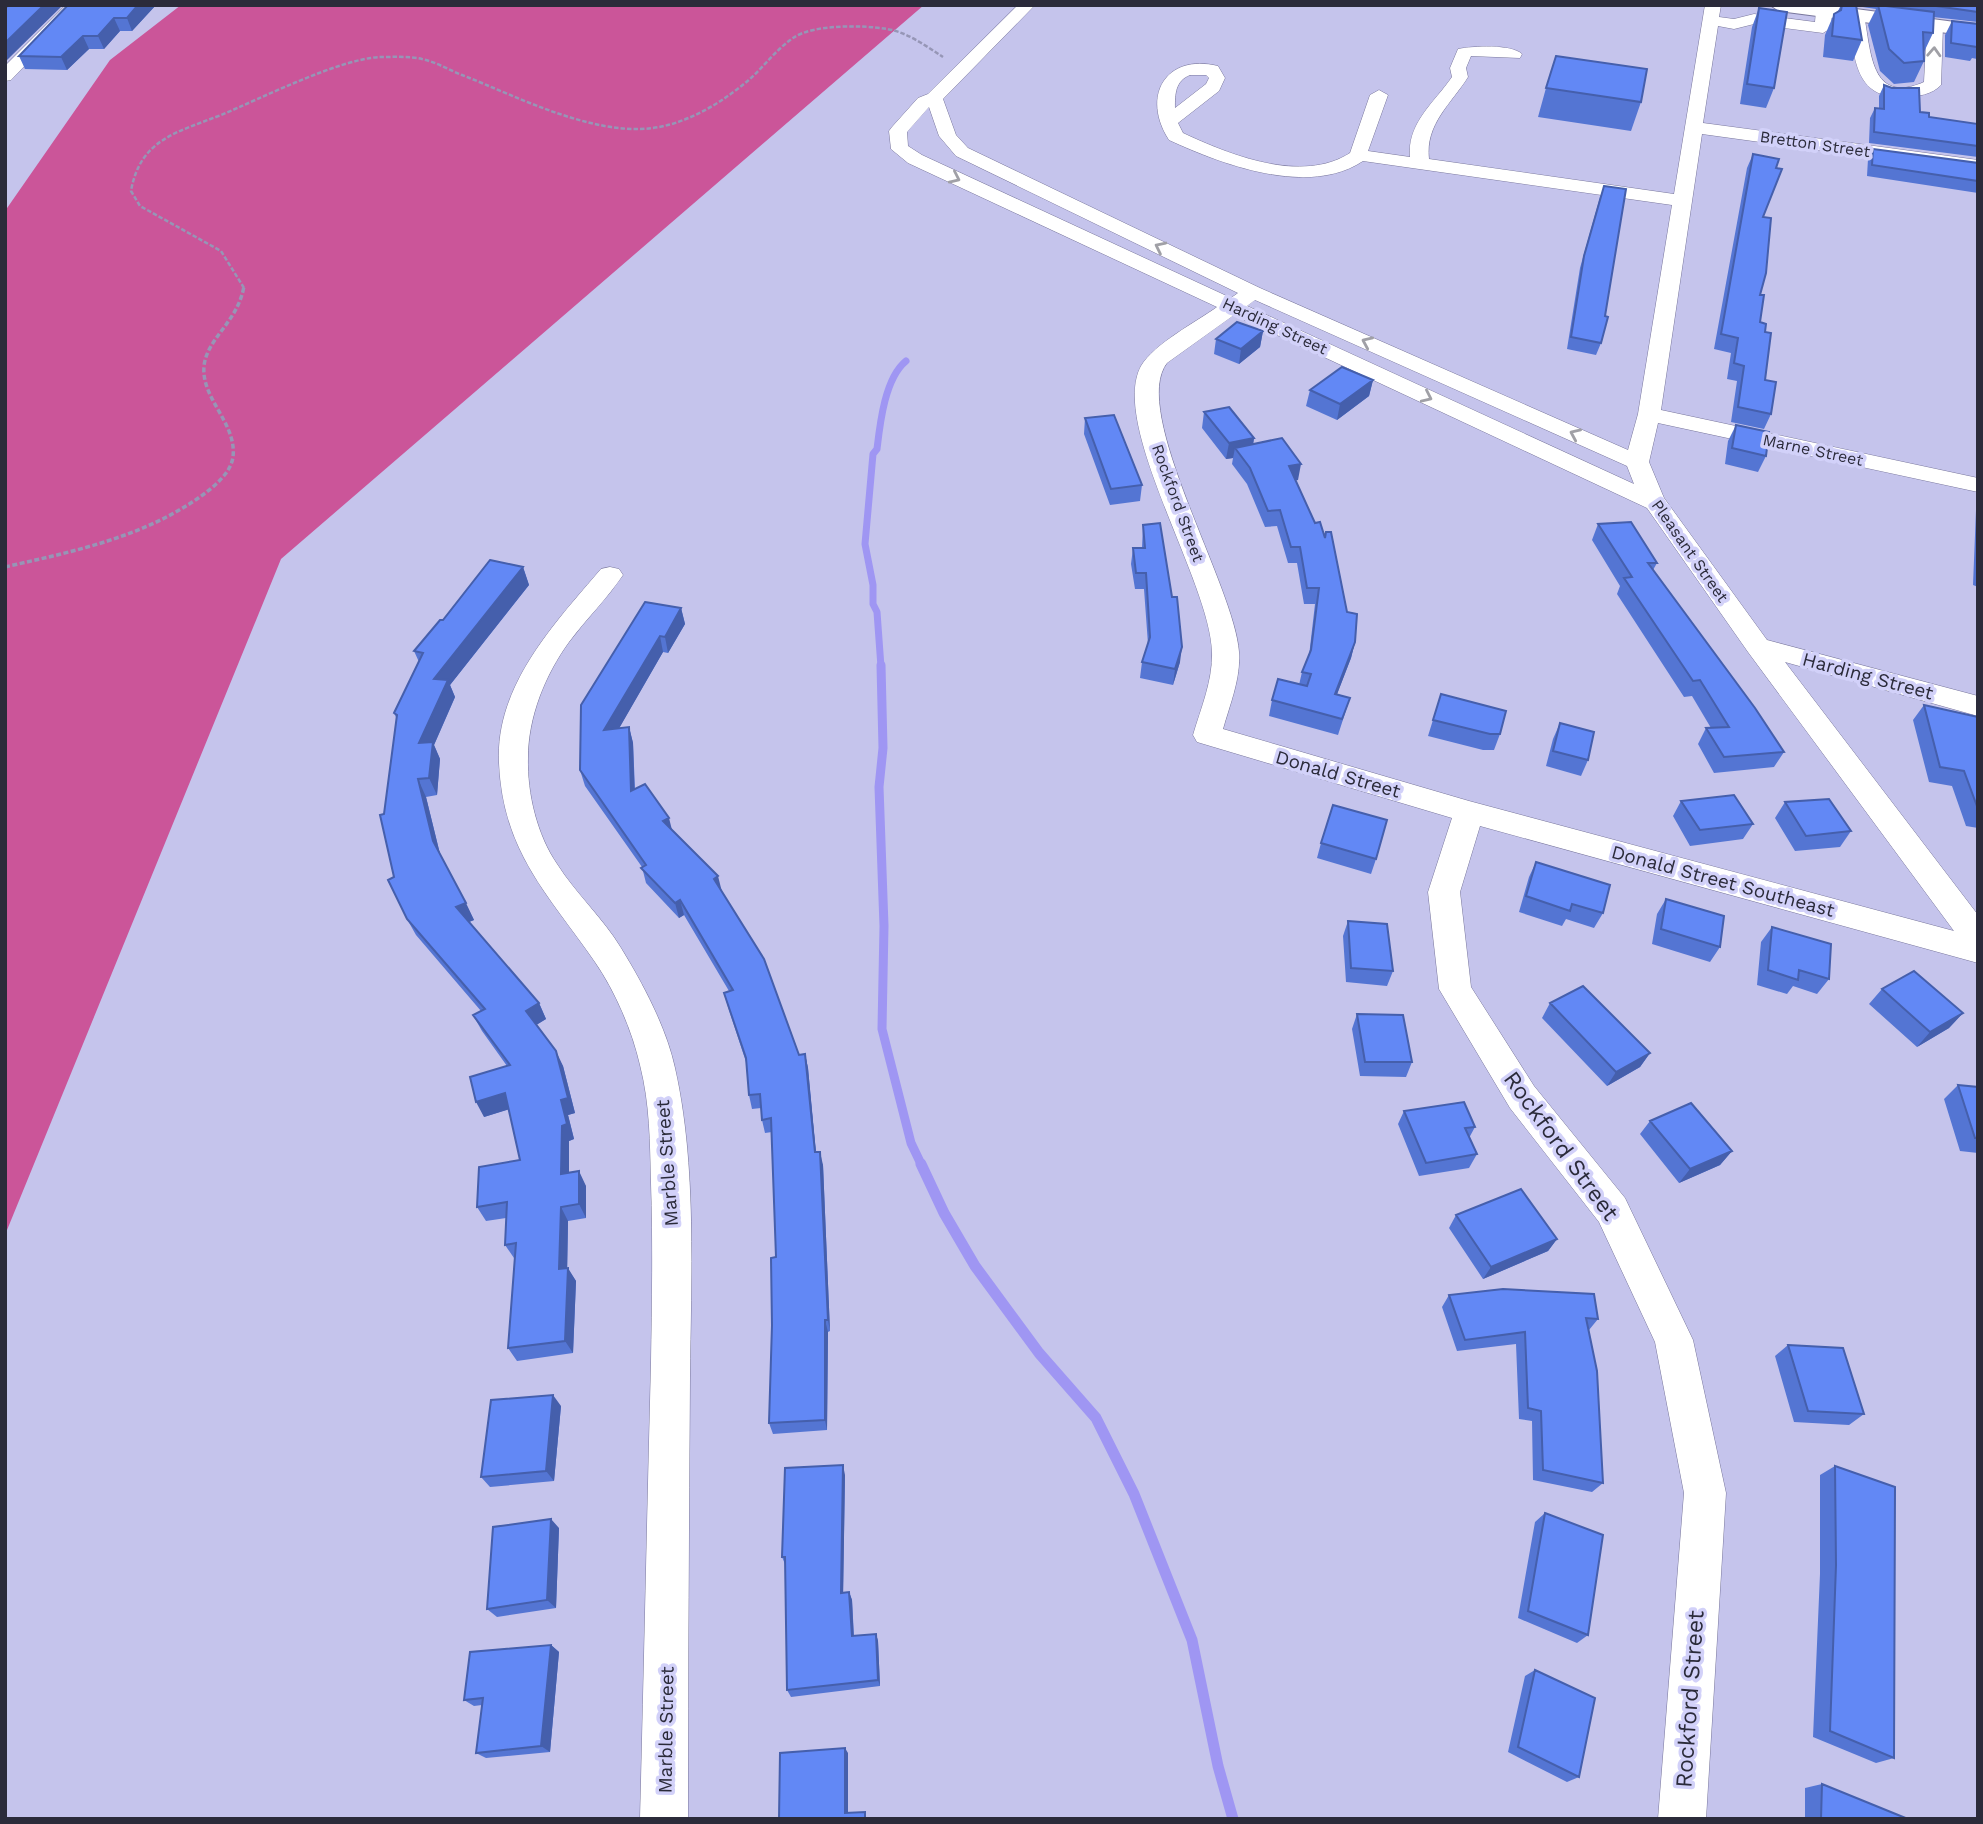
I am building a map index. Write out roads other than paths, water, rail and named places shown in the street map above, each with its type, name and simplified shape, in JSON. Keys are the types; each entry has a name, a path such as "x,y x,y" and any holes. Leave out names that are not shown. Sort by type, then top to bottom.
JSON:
{"main road":[{"path":"1779,5 1978,31"}],"street":[{"path":"5,76 75,5"},
{"path":"934,98 935,137 898,143 898,131 924,102 934,98 1027,5"},
{"path":"1637,462 1649,414 1711,13 1734,24 1755,19 1822,28 1824,11"},
{"path":"1856,15 1867,75 1872,82 1899,93 1921,91 1932,85 1935,25"},
{"path":"1420,163 1416,143 1429,116 1448,99 1460,77 1458,68 1464,53 1473,51 1514,54"},
{"path":"1360,155 1359,150 1380,95"},
{"path":"1169,122 1175,136 1190,143 1233,158 1281,169 1330,171 1360,155 1682,201"},
{"name":"Bretton Street","path":"1693,127 1978,166"},
{"name":"Harding Street","path":"935,137 1253,292 1637,462"},
{"name":"Harding Street","path":"898,143 900,149 915,159 1657,504"},
{"name":"Rockford Street","path":"1207,735 1224,674 1226,650 1215,604 1155,444 1146,400 1151,368 1159,358 1253,292"},
{"name":"Marne Street","path":"1649,414 1978,485"},
{"name":"Pleasant Street","path":"1637,462 1657,504 1758,646 1978,939"},
{"name":"Marble Street","path":"610,575 559,636 539,667 524,700 513,762 517,798 527,835 544,870 609,956 641,1018 657,1063 667,1113 672,1255 664,1819"},
{"name":"Harding Street","path":"1758,646 1978,706"},
{"name":"Donald Street","path":"1207,735 1469,812"},
{"name":"Rockford Street","path":"1469,812 1444,892 1455,989 1522,1097 1612,1210 1674,1340 1705,1493 1682,1819"},
{"name":"Donald Street Southeast","path":"1469,812 1978,950"}],"waterway":[{"path":"881,667 877,612 873,604 873,585 865,544 873,454 877,449 888,389 906,361"},
{"path":"881,665 883,748 879,787 884,926 882,1029 911,1143 922,1166"},
{"path":"921,1164 944,1213 975,1266 1039,1353 1096,1418 1134,1494 1192,1640 1218,1766 1233,1819"}]}
